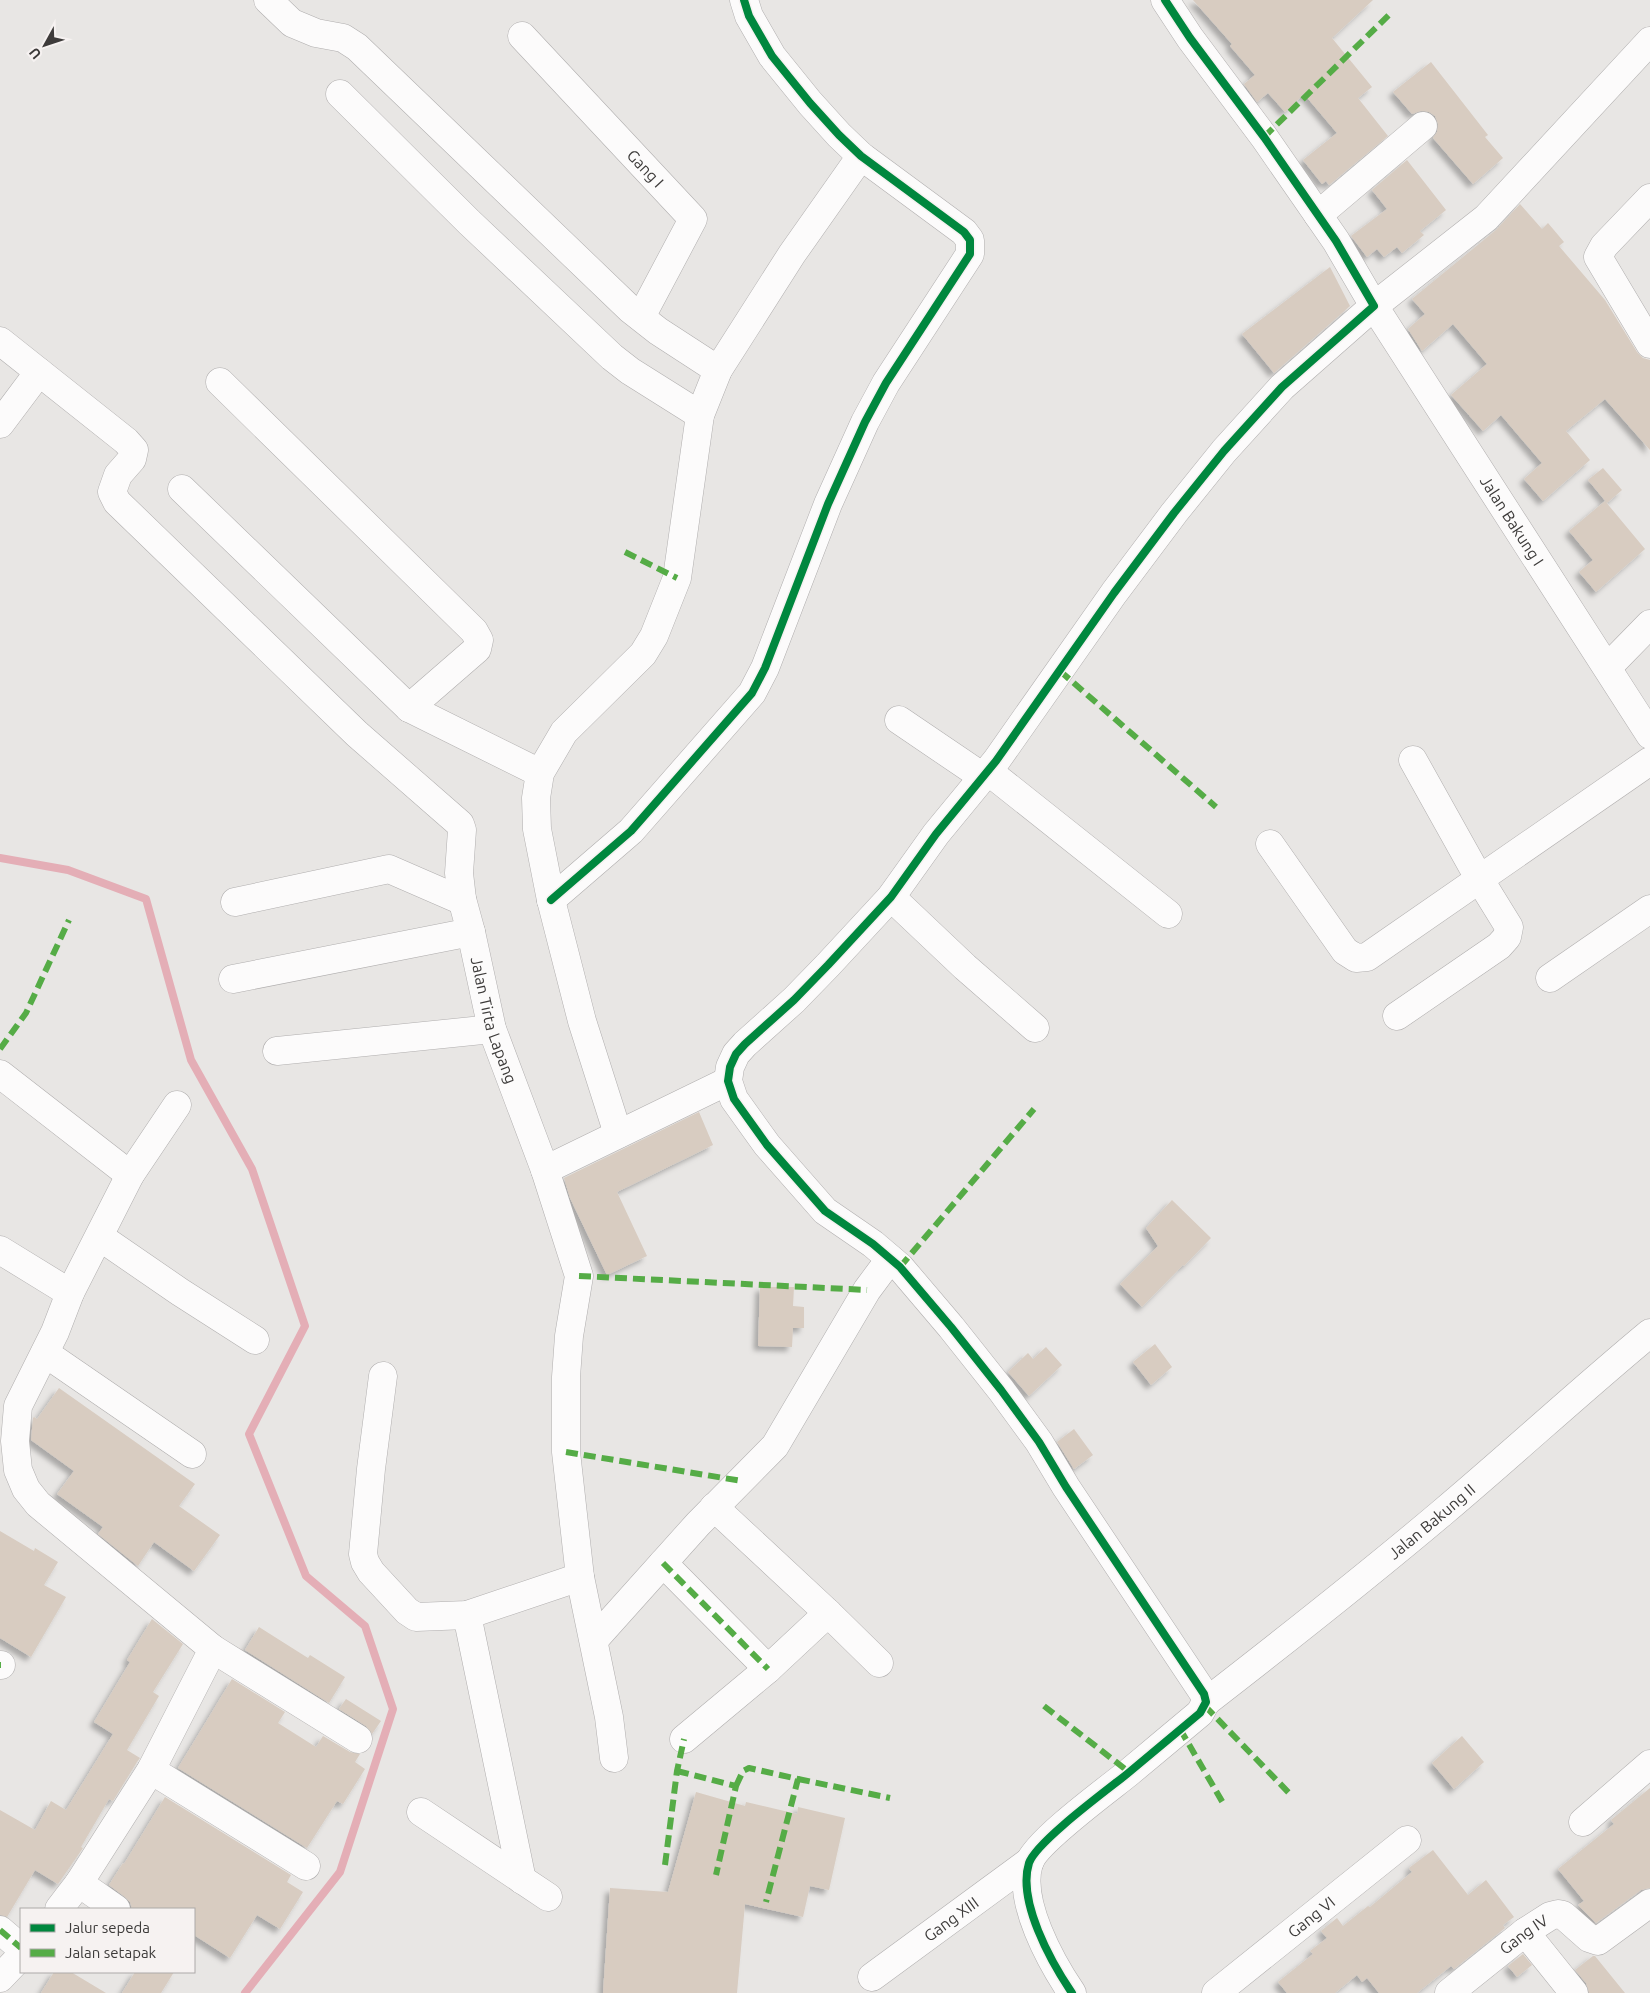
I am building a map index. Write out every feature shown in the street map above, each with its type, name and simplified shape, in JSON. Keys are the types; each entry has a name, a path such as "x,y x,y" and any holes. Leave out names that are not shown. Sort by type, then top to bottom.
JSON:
{"street":[{"path":"268,0 292,23 316,33 344,38 357,47 597,279 658,331 718,370"},
{"path":"551,900 631,831 752,693 765,668 828,504 865,422 886,383 970,254 970,240 964,232 861,156 810,103 772,56 749,16 744,0"},
{"name":"Jalan Bakung I","path":"1165,0 1190,38 1264,137 1318,215 1358,277 1374,306 1650,735"},
{"name":"Gang I","path":"522,36 693,219 640,317"},
{"path":"1206,1702 1198,1685 1066,1487 1039,1442 951,1327 900,1267 873,1244 836,1220 809,1194 767,1145 734,1099 728,1081 730,1066 744,1044 794,1000 828,966 891,897 936,834 985,774 1114,593 1174,513 1224,451 1282,387 1374,306 1486,218 1650,41"},
{"path":"340,94 469,222 612,357 630,371 700,415"},
{"path":"1318,215 1422,126"},
{"path":"618,1134 582,1021 551,900 537,829 536,798 540,773 564,732 643,654 654,636 677,578 700,415 718,370 792,254 861,156"},
{"path":"1649,338 1598,257 1604,246 1650,198"},
{"path":"0,342 39,372 0,424"},
{"name":"Jalan Tirta Lapang","path":"39,372 126,441 134,450 132,459 118,475 112,492 117,502 357,734 460,824 462,830 459,873 462,899 492,1029 545,1170 579,1276 569,1336 566,1377 566,1452 580,1578 609,1716 614,1758"},
{"path":"220,382 474,631 479,640 477,649 409,708"},
{"path":"182,488 409,708 540,773"},
{"path":"1608,667 1650,624"},
{"path":"899,720 985,774 1168,914"},
{"path":"1397,1016 1499,946 1507,937 1509,927 1480,880 1413,760"},
{"path":"1270,844 1345,951 1356,958 1367,957 1650,761"},
{"path":"235,902 389,869 462,899"},
{"path":"891,897 965,967 1035,1028"},
{"path":"1550,978 1650,909"},
{"path":"233,979 471,932"},
{"path":"278,1051 492,1029"},
{"path":"0,1074 130,1175"},
{"path":"545,1170 728,1081"},
{"path":"177,1105 130,1175 70,1294 45,1354 18,1406 15,1441 18,1470 26,1489 45,1510 213,1649 358,1739"},
{"path":"100,1237 180,1292 255,1340"},
{"path":"0,1250 70,1294"},
{"path":"594,1640 714,1507 775,1446 867,1290 890,1259"},
{"name":"Jalan Bakung II","path":"1030,1861 1062,1826 1200,1713 1206,1702 1328,1607 1444,1511 1585,1387 1650,1333"},
{"path":"45,1354 192,1454"},
{"path":"383,1376 363,1554 371,1572 411,1615 416,1617 467,1616 580,1578"},
{"path":"714,1507 879,1663"},
{"path":"663,1563 768,1669"},
{"path":"684,1739 768,1669 828,1613"},
{"path":"467,1616 522,1880"},
{"path":"60,1908 79,1883 151,1770 213,1649"},
{"path":"1583,1822 1650,1764"},
{"path":"151,1770 306,1866"},
{"path":"422,1812 548,1897"},
{"name":"Gang VI","path":"1216,1993 1407,1840"},
{"path":"1030,1861 1027,1874 1027,1888 1031,1909 1048,1951 1072,1993"},
{"name":"Gang XIII","path":"872,1977 1030,1861"},
{"path":"79,1883 115,1908"},
{"name":"Gang IV","path":"1449,1993 1525,1932 1550,1916 1563,1915 1589,1938 1598,1941 1650,1903"},
{"path":"0,1930 20,1947"},
{"path":"1525,1932 1574,1993"},
{"path":"0,1978 20,1957"}],"building":[{"path":"1193,0 1373,0 1332,38 1372,87 1358,98 1388,136 1329,185 1326,181 1322,184 1303,160 1337,133 1304,94 1285,112 1268,93 1257,102 1244,84 1255,75 1230,46 1232,44"},
{"path":"1431,62 1488,135 1485,137 1503,158 1473,184 1433,138 1437,132 1438,124 1435,116 1429,112 1421,111 1412,114 1393,92"},
{"path":"1407,160 1446,210 1420,231 1424,235 1402,253 1397,247 1384,257 1377,249 1367,257 1351,236 1387,209 1372,190"},
{"path":"1520,204 1542,229 1548,223 1564,242 1559,246 1605,300 1637,352 1643,358 1650,360 1650,450 1605,399 1566,431 1590,460 1543,501 1524,479 1542,463 1501,415 1483,431 1451,395 1487,364 1453,324 1422,351 1408,329 1425,314 1412,299 1496,230"},
{"path":"1330,267 1350,306 1274,373 1242,334"},
{"path":"1603,468 1622,490 1607,503 1588,480"},
{"path":"1605,501 1645,549 1596,592 1579,572 1593,560 1569,531"},
{"path":"699,1112 713,1145 617,1192 647,1256 607,1275 570,1198 564,1178"},
{"path":"1172,1200 1211,1238 1142,1307 1120,1284 1158,1246 1146,1228"},
{"path":"760,1287 794,1287 793,1306 804,1307 804,1328 793,1328 792,1347 758,1346"},
{"path":"1155,1344 1172,1367 1151,1385 1133,1362"},
{"path":"1046,1347 1062,1365 1029,1396 1008,1372 1028,1353 1033,1359"},
{"path":"59,1388 195,1484 179,1506 220,1535 194,1571 154,1542 138,1566 98,1534 103,1527 57,1494 74,1471 31,1440 33,1418 37,1419"},
{"path":"1074,1429 1093,1455 1074,1469 1057,1442"},
{"path":"0,1531 34,1551 35,1548 58,1562 44,1585 66,1597 31,1657 0,1638"},
{"path":"152,1619 183,1644 153,1692 159,1696 127,1750 140,1758 113,1801 109,1799 81,1847 83,1848 58,1884 35,1870 7,1917 0,1915 0,1810 35,1830 51,1801 66,1810 113,1734 94,1722 130,1662 127,1660"},
{"path":"259,1627 308,1658 310,1655 345,1677 329,1703 245,1650"},
{"path":"232,1679 285,1712 278,1723 316,1747 323,1736 350,1752 360,1754 355,1762 365,1769 343,1804 337,1801 307,1848 178,1768"},
{"path":"346,1699 381,1721 372,1734 366,1726 339,1709"},
{"path":"1462,1736 1484,1762 1454,1789 1432,1763"},
{"path":"1650,1788 1650,1888 1641,1890 1596,1923 1578,1905 1584,1901 1558,1869 1614,1824 1611,1820"},
{"path":"696,1792 745,1806 746,1802 797,1814 798,1807 845,1818 829,1890 810,1886 803,1917 745,1904 737,1993 603,1993 610,1888 668,1892"},
{"path":"165,1797 291,1875 287,1882 303,1892 280,1929 257,1915 230,1958 195,1936 195,1908 132,1908 130,1902 109,1885"},
{"path":"1433,1850 1468,1895 1486,1880 1514,1917 1503,1925 1505,1928 1454,1969 1451,1966 1417,1993 1379,1993 1367,1978 1362,1982 1357,1975 1335,1993 1287,1993 1278,1982 1313,1954 1310,1951 1327,1938 1321,1931 1337,1918 1343,1926 1368,1906 1370,1907 1412,1872 1409,1868"},
{"path":"1523,1954 1532,1965 1517,1977 1508,1966"},
{"path":"1595,1956 1625,1993 1589,1993 1586,1983 1575,1970"},
{"path":"53,1973 73,1973 106,1993 41,1993"},
{"path":"134,1973 173,1973 161,1993 122,1993"}],"waterway":[{"path":"0,858 68,870 146,899 191,1060 252,1169 305,1326 249,1434 306,1576 365,1626 393,1709 340,1872 245,1993"}],"marked path":[{"path":"1264,137 1391,13"},
{"path":"625,552 677,578"},
{"path":"1060,671 1216,807"},
{"path":"0,1049 26,1013 69,920"},
{"path":"900,1267 1034,1109"},
{"path":"579,1276 867,1290"},
{"path":"566,1452 742,1481"},
{"path":"663,1563 768,1669"},
{"path":"1044,1706 1129,1772"},
{"path":"1205,1706 1290,1794"},
{"path":"1180,1729 1223,1803"},
{"path":"665,1865 677,1771 684,1739"},
{"path":"736,1786 743,1771 749,1768 798,1779 766,1902"},
{"path":"677,1771 736,1786 716,1875"},
{"path":"798,1779 890,1798"},
{"path":"0,1930 20,1947"}],"cycle path":[{"path":"551,900 631,831 752,693 765,668 828,504 865,422 886,383 970,254 970,240 964,232 861,156 810,103 772,56 749,16 744,0"},
{"path":"1072,1993 1046,1948 1032,1913 1028,1895 1027,1878 1029,1863 1044,1842 1200,1713 1206,1702 1204,1694 1066,1487 1039,1442 1001,1390 900,1267 873,1244 825,1211 767,1145 734,1099 728,1081 730,1067 736,1054 794,1000 891,897 936,834 996,761 1114,593 1174,513 1224,451 1282,387 1374,306 1336,241 1264,137 1190,38 1165,0"}]}
